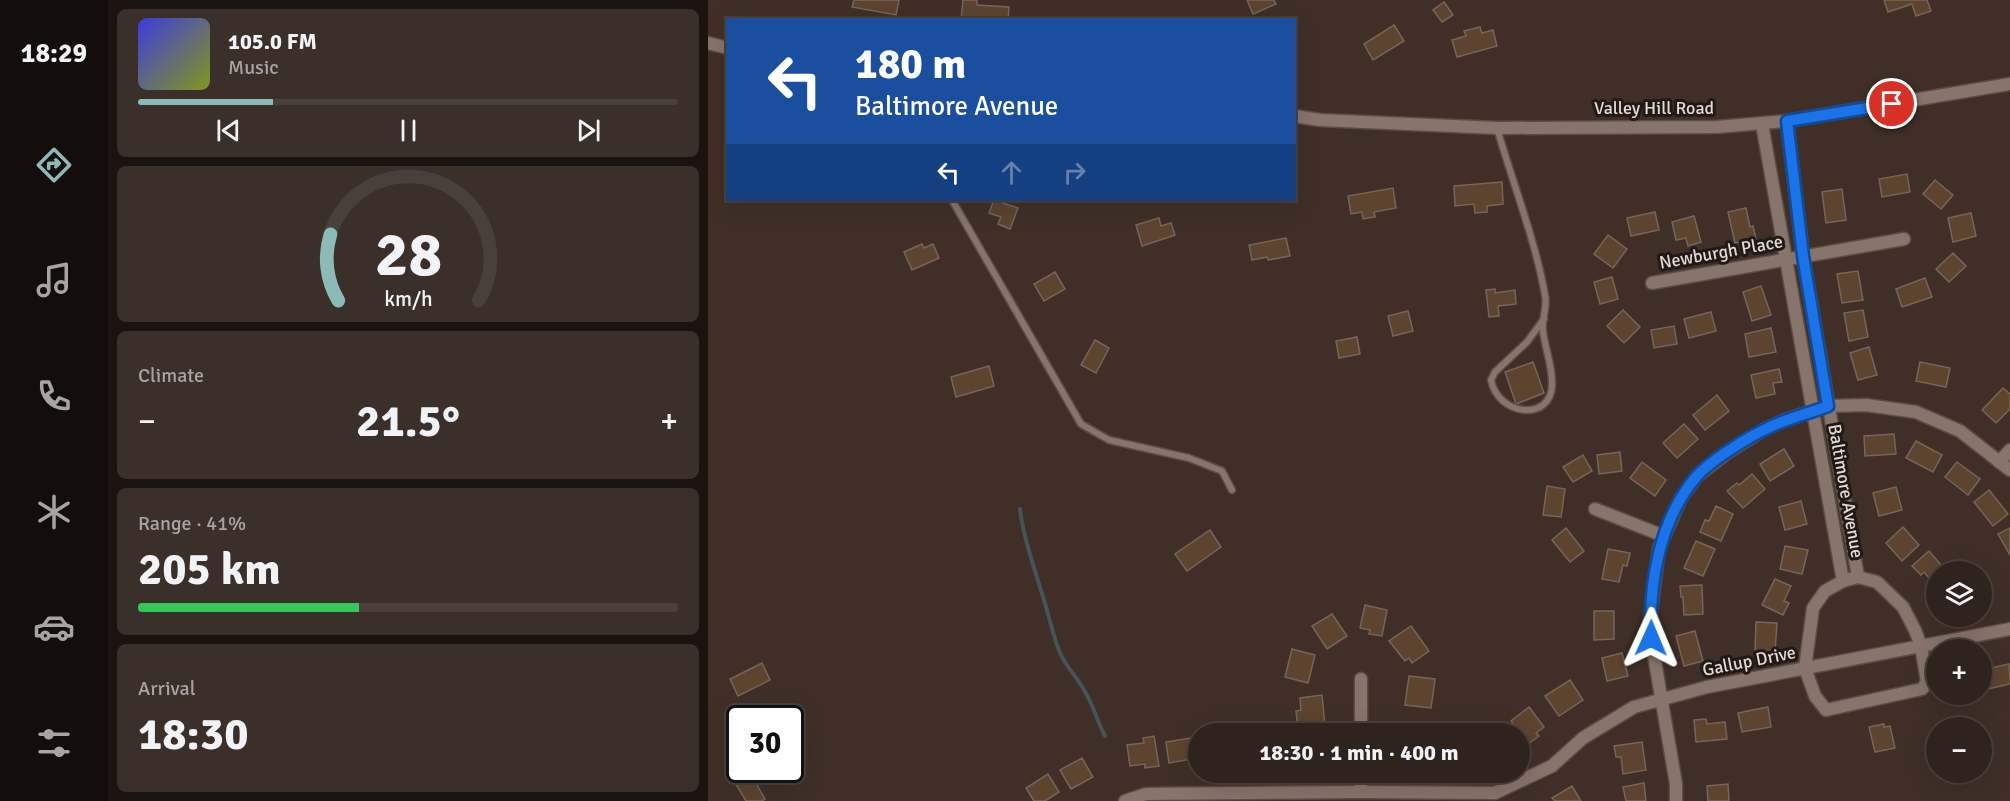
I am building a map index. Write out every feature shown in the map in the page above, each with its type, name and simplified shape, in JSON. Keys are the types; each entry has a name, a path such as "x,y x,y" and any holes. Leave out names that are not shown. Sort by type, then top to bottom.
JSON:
{"street":[{"path":"708,43 726,48"},
{"name":"Valley Hill Road","path":"1296,116 1320,120 1497,128 1717,127 1787,121 2010,84"},
{"name":"Baltimore Avenue","path":"1787,121 1803,256 1858,577"},
{"name":"Baltimore Avenue","path":"1762,124 1788,259 1843,581"},
{"name":"Newburgh Place","path":"1652,283 1904,238"},
{"path":"1676,801 1676,784 1651,638 1650,619 1659,548 1682,498 1697,476 1727,453 1765,429 1785,420 1828,406 1866,405 1916,412 1960,431 2010,470"},
{"path":"1999,462 2010,450"},
{"path":"1596,509 1665,536"},
{"path":"1858,577 1876,582 1903,607 1921,646 1927,682 1922,689 1826,710 1815,696 1805,668 1813,608 1825,591 1843,581 1858,577"},
{"name":"Gallup Drive","path":"1125,801 1146,795 1361,792 1484,797 1495,794 1552,766 1583,738 1604,724 1634,707 1662,698 1707,687 2010,629"},
{"path":"1361,679 1361,723"},
{"path":"1361,783 1361,792"}],"lane":[{"path":"1497,128 1541,274 1546,299 1544,319 1542,329 1552,385 1550,397 1540,407 1519,410 1508,406 1497,396 1491,380 1495,372 1527,342 1544,319"},
{"path":"953,201 1081,424 1108,440 1189,458 1222,471 1232,489"}],"building":[{"path":"854,0 899,0 896,15 852,7"},
{"path":"963,0 977,0 977,5 1009,7 1008,18 961,18"},
{"path":"1247,0 1274,0 1276,4 1253,14"},
{"path":"1884,0 1927,0 1931,11 1916,16 1912,4 1888,12"},
{"path":"1444,2 1453,15 1442,22 1433,10"},
{"path":"1394,25 1404,41 1373,60 1364,44"},
{"path":"1480,27 1482,33 1493,30 1497,46 1457,57 1452,40 1466,36 1464,31"},
{"path":"1907,174 1910,192 1882,197 1879,179"},
{"path":"1935,180 1953,195 1941,209 1923,194"},
{"path":"1502,182 1503,204 1487,206 1487,212 1475,213 1474,204 1455,206 1454,186"},
{"path":"1393,188 1396,208 1374,212 1375,217 1363,219 1362,212 1351,214 1348,196"},
{"path":"1842,189 1846,220 1826,223 1822,192"},
{"path":"994,201 1018,208 1010,229 998,224 1001,217 989,213"},
{"path":"1746,208 1750,227 1753,226 1756,239 1735,243 1728,212"},
{"path":"1655,212 1659,230 1631,236 1627,218"},
{"path":"1971,213 1976,236 1953,242 1948,218"},
{"path":"1694,216 1701,242 1688,246 1686,238 1676,240 1672,222"},
{"path":"1159,218 1161,226 1171,223 1175,235 1142,246 1136,225"},
{"path":"1608,235 1627,249 1613,268 1594,254"},
{"path":"1286,238 1290,256 1252,260 1249,245"},
{"path":"922,244 924,248 933,244 939,258 912,270 904,252"},
{"path":"1953,253 1966,266 1949,282 1936,269"},
{"path":"1858,271 1863,300 1842,303 1837,274"},
{"path":"1055,272 1065,289 1044,301 1034,284"},
{"path":"1612,277 1618,299 1600,304 1594,282"},
{"path":"1925,278 1932,297 1902,307 1896,289"},
{"path":"1761,286 1771,315 1752,321 1743,292"},
{"path":"1495,289 1495,293 1515,290 1516,304 1498,306 1499,316 1489,317 1486,290"},
{"path":"1623,310 1640,327 1624,343 1607,326"},
{"path":"1863,310 1868,337 1849,341 1844,313"},
{"path":"1408,311 1413,331 1393,336 1388,316"},
{"path":"1711,312 1716,331 1689,338 1684,319"},
{"path":"1674,326 1677,344 1654,348 1651,330"},
{"path":"1771,328 1776,352 1749,357 1745,334"},
{"path":"1357,337 1360,354 1339,358 1336,341"},
{"path":"1095,340 1109,348 1096,373 1081,365"},
{"path":"1869,347 1877,375 1858,380 1850,353"},
{"path":"1533,362 1544,393 1516,404 1505,372"},
{"path":"1920,362 1950,368 1946,387 1916,381"},
{"path":"989,366 994,386 956,397 951,377"},
{"path":"1779,369 1782,382 1773,383 1775,394 1756,398 1751,375"},
{"path":"2003,388 2010,394 2010,409 1996,423 1982,410"},
{"path":"1717,395 1729,411 1705,430 1693,415"},
{"path":"1684,424 1698,439 1677,458 1663,443"},
{"path":"1894,434 1896,454 1865,456 1864,436"},
{"path":"1916,441 1942,455 1933,472 1906,458"},
{"path":"1784,449 1794,466 1770,481 1760,464"},
{"path":"1620,452 1622,471 1599,474 1597,455"},
{"path":"1583,455 1592,471 1573,482 1563,467"},
{"path":"1642,462 1666,480 1655,496 1630,478"},
{"path":"1957,462 1980,479 1968,495 1945,477"},
{"path":"1752,474 1765,489 1743,508 1727,491"},
{"path":"1547,486 1565,489 1561,517 1543,515"},
{"path":"1896,487 1902,510 1879,516 1873,493"},
{"path":"1989,490 2008,514 1993,526 1974,502"},
{"path":"1801,501 1807,524 1785,530 1779,507"},
{"path":"1716,506 1733,514 1721,541 1700,532 1705,520 1709,521"},
{"path":"1903,527 1919,545 1902,561 1886,543"},
{"path":"1566,528 1584,551 1570,562 1552,540"},
{"path":"2010,528 2010,555 1998,534"},
{"path":"1210,530 1221,547 1187,571 1175,554"},
{"path":"1696,541 1715,549 1703,576 1684,568"},
{"path":"1785,546 1808,550 1802,574 1780,569"},
{"path":"1608,549 1630,553 1627,566 1623,565 1619,582 1602,579"},
{"path":"1929,551 1938,561 1926,561 1926,574 1924,572 1921,575 1912,566"},
{"path":"1775,579 1791,586 1784,601 1789,603 1783,615 1762,605"},
{"path":"1702,585 1703,614 1684,615 1680,586"},
{"path":"1365,605 1387,610 1382,636 1369,634 1370,630 1360,628"},
{"path":"1594,611 1614,611 1614,639 1594,640"},
{"path":"1332,614 1347,636 1327,649 1312,626"},
{"path":"1756,622 1777,623 1775,652 1755,651"},
{"path":"1411,626 1429,651 1412,663 1409,658 1405,661 1389,641"},
{"path":"1695,631 1703,661 1684,666 1676,636"},
{"path":"1292,649 1315,655 1308,683 1285,677"},
{"path":"1622,653 1628,676 1607,681 1602,658"},
{"path":"762,663 770,680 738,696 730,679"},
{"path":"2009,664 2010,684 1992,688 1992,668"},
{"path":"1409,676 1435,679 1431,708 1405,705"},
{"path":"1570,680 1583,700 1559,716 1545,696"},
{"path":"1322,695 1325,723 1297,723 1296,711 1301,710 1300,698"},
{"path":"1529,707 1544,727 1536,733 1539,736 1530,743 1530,723 1512,723 1511,721"},
{"path":"1768,707 1771,727 1742,732 1738,713"},
{"path":"1706,719 1707,724 1725,722 1727,739 1696,742 1694,720"},
{"path":"1884,724 1884,727 1890,726 1895,748 1875,752 1869,727"},
{"path":"1154,736 1159,766 1145,768 1145,764 1130,766 1127,745 1144,743 1143,738"},
{"path":"1188,738 1188,760 1169,763 1166,742"},
{"path":"1642,742 1646,770 1623,774 1621,757 1616,757 1614,746"},
{"path":"1082,758 1093,777 1071,789 1060,770"},
{"path":"1048,774 1059,792 1045,801 1034,801 1026,788"},
{"path":"735,783 760,783 757,785 765,799 746,801"},
{"path":"1644,783 1646,801 1626,801 1623,787"},
{"path":"1728,784 1729,801 1708,801 1707,786"},
{"path":"1572,786 1581,801 1555,801 1552,798"}],"waterway":[{"path":"1020,509 1054,637 1066,664 1087,695 1105,736"}],"route":[{"path":"1651,638 1650,619 1659,548 1682,498 1697,476 1727,453 1765,429 1828,406 1803,256 1787,121 1892,104"}]}
